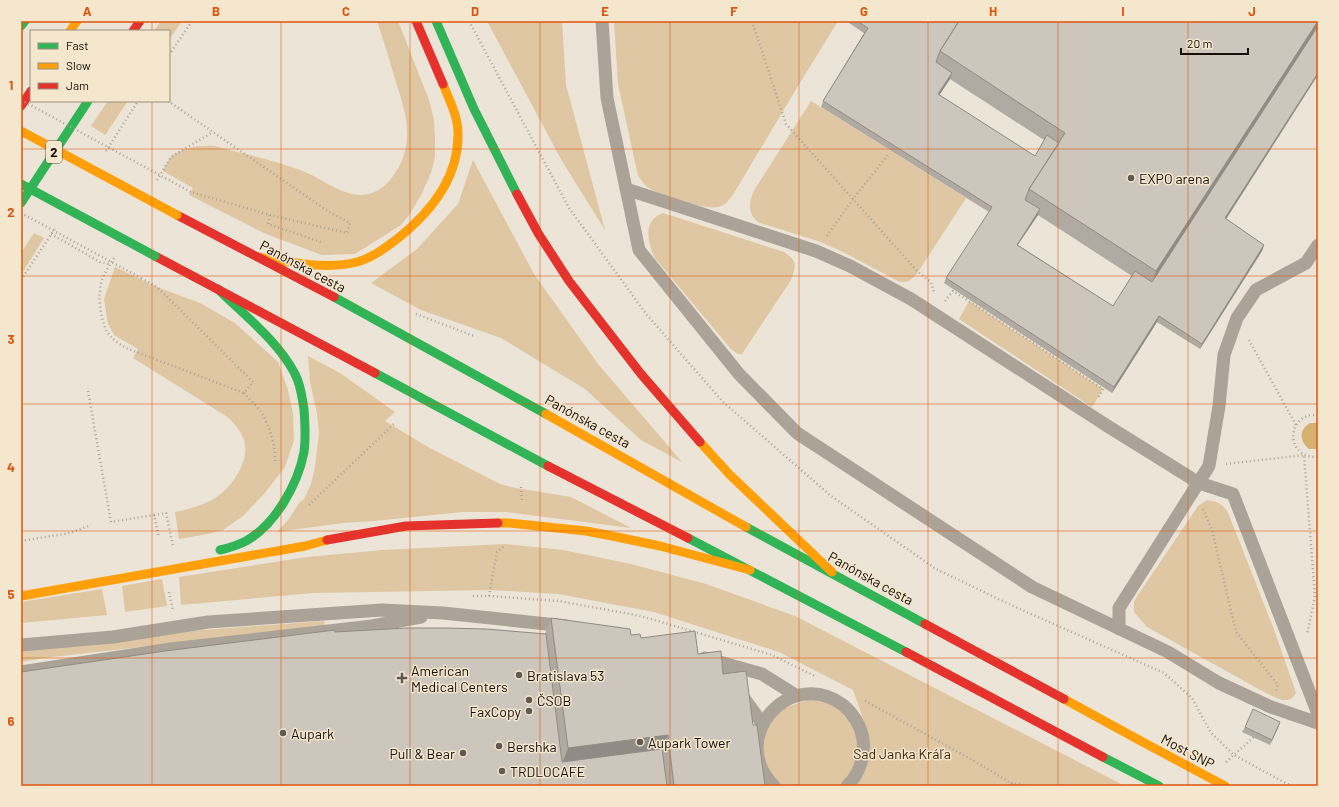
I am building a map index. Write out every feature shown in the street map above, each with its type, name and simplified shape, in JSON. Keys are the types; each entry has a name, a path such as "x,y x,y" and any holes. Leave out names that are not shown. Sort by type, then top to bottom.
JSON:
{"main road":[{"path":"21,26 24,21"},
{"path":"71,30 77,21"},
{"path":"134,30 140,21"},
{"path":"258,257 325,266 357,262 385,248 402,235 432,207 442,193 454,167 457,153 458,129 456,118 416,21"},
{"path":"436,21 474,110 508,178 538,233 573,286 641,374 717,461 832,572"},
{"path":"21,106 30,92"},
{"name":"2","path":"21,203 87,102"},
{"name":"Panónska cesta","path":"21,131 464,368 670,483 731,519 832,572 1139,740"},
{"path":"21,184 583,485 750,570 1159,786"},
{"path":"208,552 231,548 244,542 259,532 272,520 289,493 298,472 304,450 303,406 300,388 295,374 279,350 218,289"},
{"path":"21,596 305,546 340,537 406,526 509,523 586,531 660,546 750,570"},
{"name":"Most SNP","path":"1139,740 1225,786"}],"lane":[{"path":"602,21 607,98 639,250 739,374 797,433 1032,588 1168,652 1219,683 1271,707 1318,723"},
{"path":"626,189 816,251 850,266 910,299 1109,427 1199,482 1233,494 1318,714"},
{"path":"1119,629 1119,608 1210,466 1224,355 1237,318 1256,290 1306,263 1318,245"},
{"path":"21,645 113,637 216,622 382,610 443,613 579,627"},
{"path":"21,672 171,649 372,626 443,613"},
{"path":"691,653 710,660 762,674 797,696"},
{"path":"710,660 733,683 762,723"},
{"path":"774,786 764,774 757,754 757,743 762,723 771,711 783,701 807,694 818,694 838,701 846,708 859,725 864,746 863,756 855,776 847,786"}],"path":[{"path":"170,54 192,21"},
{"path":"21,100 191,192 270,215 347,233 350,223 329,212 169,102"},
{"path":"816,251 853,199 888,155"},
{"path":"21,213 157,287 253,382 244,394"},
{"path":"270,215 268,224 325,243"},
{"path":"51,234 100,262 110,264"},
{"path":"415,314 474,336"},
{"path":"1237,318 1296,425"},
{"path":"106,328 110,336 126,348 244,394 260,411 267,424 274,446 275,467"},
{"path":"88,390 111,522 166,513 173,548 180,547"},
{"path":"1307,635 1315,596 1304,455 1295,445 1293,438 1296,425 1301,420 1306,416 1318,415"},
{"path":"306,508 395,423"},
{"path":"1210,466 1304,455 1318,457"},
{"path":"521,487 522,505"},
{"path":"154,515 159,538"},
{"path":"21,541 70,533 91,525"},
{"path":"489,596 497,552 505,544"},
{"path":"168,588 173,613"},
{"path":"871,704 1011,783 1030,786"},
{"path":"1234,756 1291,786"}],"green space":[{"path":"161,21 182,21 170,39 170,30 155,30"},
{"path":"377,21 398,21 429,100 434,120 435,157 431,173 410,214 401,225 355,254 322,255 266,234 189,195 193,188 163,171 170,158 180,151 198,146 215,146 290,166 351,194 363,195 380,189 390,180 399,167 407,142 407,129 402,103"},
{"path":"487,21 562,21 566,85 605,230 562,161"},
{"path":"614,21 838,21 732,195 723,205 711,207 680,201 660,194 646,186 638,176 618,84"},
{"path":"811,101 966,198 918,272 909,281 898,281 843,252 818,241 760,223 752,216 750,202 755,189"},
{"path":"107,102 127,102 105,135 91,126"},
{"path":"473,160 534,274 598,364 682,462 641,440 585,389 501,338 421,310 371,283 417,249 458,204"},
{"path":"663,213 784,252 794,261 795,267 791,280 742,354 738,354 731,349 654,257 648,232 649,226 656,217"},
{"path":"34,233 44,238 21,275 21,253"},
{"path":"115,267 157,287 200,303 235,323 278,362 288,390 293,414 294,440 285,467 264,494 243,516 223,530 179,539 175,512 193,508 210,501 227,488 235,478 244,461 245,445 243,438 234,423 226,416 133,358 138,349 114,335 108,324 104,299"},
{"path":"969,301 1103,389 1092,407 959,319"},
{"path":"308,356 340,373 395,412 385,421 428,447 500,484 571,497 631,528 507,512 462,512 343,523 277,532 289,519 299,503 304,499 311,484 315,467 319,433 317,413 310,382"},
{"path":"1207,500 1220,504 1225,508 1229,515 1273,627 1296,693 1289,699 1281,700 1264,692 1147,627 1134,612 1134,602 1138,595 1198,506"},
{"name":"Sad Janka Kráľa","path":"505,544 563,550 631,564 706,584 795,616 1125,786 856,786 864,775 868,763 869,751 868,739 862,714 853,690 779,652 654,612 558,594 490,590 313,593 181,605 179,577 307,557 383,550"},
{"path":"162,579 167,606 125,612 122,586"},
{"path":"102,589 107,615 21,623 21,602"},
{"path":"324,621 325,626 44,658 21,662 21,651 201,630"},
{"path":"811,699 832,705 839,709 847,717 853,726 857,737 857,758 853,769 839,786 781,786 773,779 765,766 761,750 763,735 781,709"}],"shaded area":[{"path":"1310,423 1318,423 1318,449 1309,449 1302,439 1302,432 1304,428"}],"building":[{"path":"857,21 959,21 940,51 936,62 952,73 938,94 1035,156 1047,135 1059,143 1029,189 1025,200 1040,209 1017,245 1113,306 1135,271 1152,282 1318,26 1318,73 1225,218 1264,245 1202,344 1159,316 1114,387 946,278 992,207 823,101 868,28"},
{"name":"EXPO arena","path":"959,21 1318,21 1156,271 1029,189 1065,133 940,51"},
{"path":"551,618 630,629 631,635 640,634 641,638 695,631 698,654 721,651 723,674 746,671 753,725 757,725 765,786 674,786 668,735 568,748"},
{"name":"Aupark","path":"406,628 486,629 546,634 562,762 662,749 667,786 21,786 21,672 165,651 335,630 335,632"},
{"path":"1253,709 1280,722 1272,740 1245,727"}],"traffic: fast":[{"path":"21,26 25,21"},
{"path":"436,21 474,109 517,194"},
{"path":"21,203 87,102"},
{"path":"21,184 155,256"},
{"path":"218,289 270,339 288,362 300,387 304,409 305,430 304,452 301,464 291,490 276,514 257,534 246,541 220,550"},
{"path":"334,297 546,414"},
{"path":"375,373 548,466"},
{"path":"746,527 925,624"},
{"path":"688,538 906,652"},
{"path":"1103,757 1159,786"}],"traffic: slow":[{"path":"71,30 77,21"},
{"path":"258,257 295,263 320,265 357,262 383,249 421,218 431,206 448,179 454,165 457,149 458,127 453,108 443,84"},
{"path":"21,131 177,215"},
{"path":"546,414 746,527"},
{"path":"700,442 730,475 832,572"},
{"path":"498,523 586,531 660,546 750,570"},
{"path":"21,596 305,546 327,540"},
{"path":"1064,699 1139,740"},
{"path":"1139,740 1225,786"}],"traffic: jam":[{"path":"134,30 140,21"},
{"path":"416,21 443,84"},
{"path":"21,106 30,92"},
{"path":"517,194 538,233 569,281 641,374 700,442"},
{"path":"177,215 334,297"},
{"path":"155,256 375,373"},
{"path":"548,466 688,538"},
{"path":"327,540 406,526 498,523"},
{"path":"925,624 1064,699"},
{"path":"906,652 1103,757"}],"place":[{"name":"EXPO arena","path":"1131,178"},
{"name":"Bratislava 53","path":"519,675"},
{"name":"American Medical Centers","path":"402,678"},
{"name":"ČSOB","path":"529,700"},
{"name":"FaxCopy","path":"529,711"},
{"name":"Aupark","path":"283,733"},
{"name":"Aupark Tower","path":"640,742"},
{"name":"Bershka","path":"499,746"},
{"name":"Pull & Bear","path":"463,753"},
{"name":"TRDLOCAFE","path":"502,771"}]}
